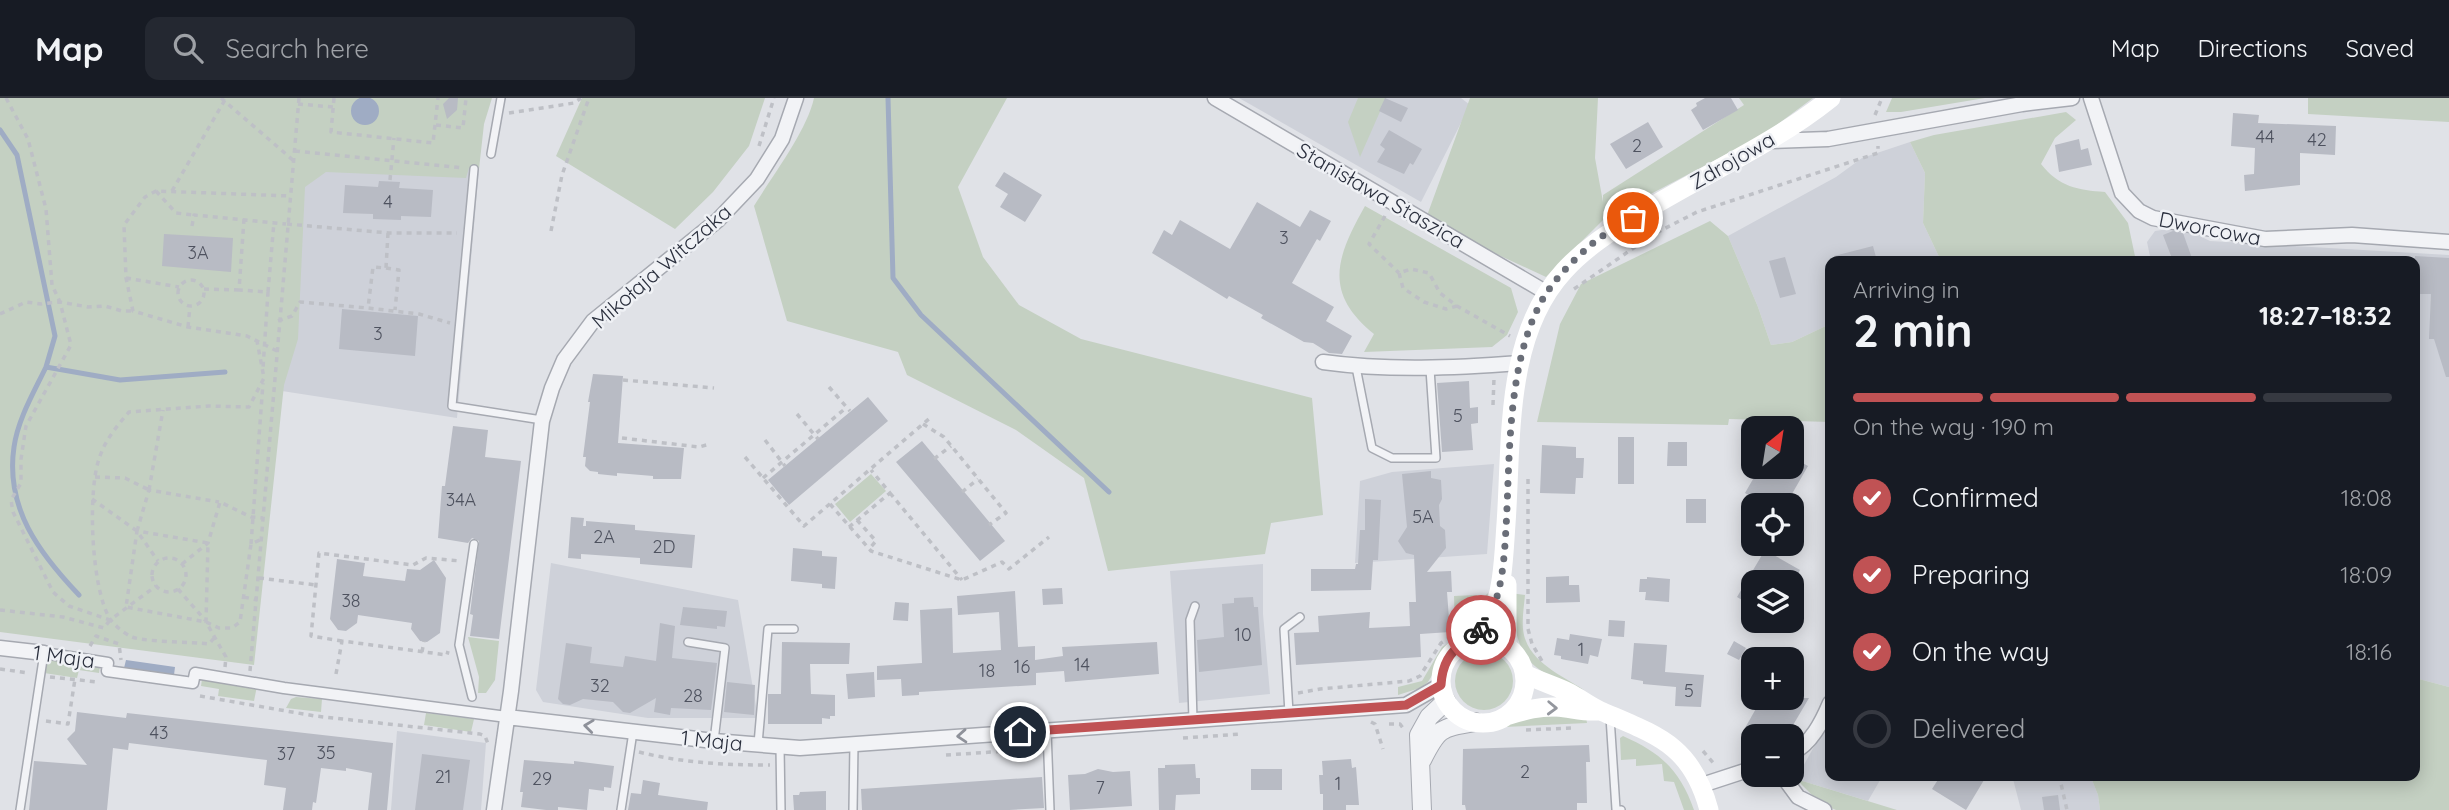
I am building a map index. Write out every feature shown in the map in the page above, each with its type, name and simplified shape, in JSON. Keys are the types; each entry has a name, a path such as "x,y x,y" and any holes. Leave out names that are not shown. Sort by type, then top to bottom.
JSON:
{"main road":[{"name":"Zdrojowa","path":"1466,637 1491,617 1497,594 1504,551 1515,388 1523,344 1538,308 1556,294 1564,271 1594,242 1653,205 1769,141 1831,98"},
{"name":"Zdrojowa","path":"1504,551 1507,646"},
{"path":"1511,724 1514,709 1525,687 1525,674 1521,663 1507,646 1486,639 1466,637 1463,644 1446,661 1442,673 1444,693 1464,718 1475,722 1511,724 1535,708 1556,707 1639,727 1676,751 1691,766 1702,785 1709,810"},
{"path":"1525,674 1568,693 1606,718"}],"street":[{"name":"Mikołaja Witczaka","path":"494,810 511,691 542,421 552,388 564,360 593,321 718,219 757,179 782,139 796,98"},
{"name":"Stanisława Staszica","path":"1215,98 1556,294"},
{"path":"1769,141 1828,139 2022,104 2072,98"},
{"name":"Dworcowa","path":"2091,98 2122,193 2139,211 2153,218 2265,239 2352,235 2449,243"},
{"path":"1323,362 1356,367 1430,369 1520,363"},
{"name":"1 Maja","path":"0,648 108,663 107,671 193,683 195,673 284,688 507,717 800,748 1406,705 1444,693"},
{"path":"1422,810 1419,735 1444,693"},
{"path":"1804,744 1820,726 1825,714"},
{"path":"1420,764 1433,738 1446,727 1475,722"},
{"path":"1702,785 1741,772"},
{"path":"1791,787 1798,796 1824,810"}],"lane":[{"path":"491,154 501,98"},
{"path":"474,169 452,406 542,421"},
{"path":"1356,367 1372,448 1392,458 1436,458 1430,369"},
{"path":"472,697 459,645 474,544"},
{"path":"1193,720 1190,620 1195,606"},
{"path":"1289,713 1284,629 1300,617"},
{"path":"758,744 768,629 794,629"},
{"path":"688,642 725,648 714,741"},
{"path":"20,810 44,653"},
{"path":"1606,718 1616,810"},
{"path":"1047,730 1050,810"},
{"path":"621,810 633,731"},
{"path":"853,810 854,744"},
{"path":"780,746 780,810"}],"path":[{"path":"6,98 28,139 43,197 52,258 52,285 60,302 71,345 26,426 21,483 11,500 13,512 53,592 69,607 110,620 132,638 209,644 214,638"},
{"path":"334,98 331,132 433,143 438,98"},
{"path":"435,125 463,128 466,98"},
{"path":"497,118 509,113 573,103 581,98"},
{"path":"551,231 562,175 590,98"},
{"path":"1873,120 1882,98"},
{"path":"172,191 224,99 294,161"},
{"path":"250,671 298,101 333,107"},
{"path":"390,180 394,138"},
{"path":"1556,294 1654,234 1697,212 1878,153 1877,143"},
{"path":"295,151 474,169"},
{"path":"133,311 126,278 124,225 145,197 156,191 290,196"},
{"path":"156,191 176,213 388,232 467,233"},
{"path":"1387,210 1369,244 1399,274 1404,288 1424,302 1446,309 1457,306"},
{"path":"192,226 194,215"},
{"path":"239,290 244,219"},
{"path":"126,607 206,622 219,628 233,628 240,622 251,544 251,517 264,379 263,345 274,222"},
{"path":"386,268 388,232"},
{"path":"368,309 373,267 399,270 395,311"},
{"path":"1399,274 1412,270 1429,273 1440,293 1457,306 1510,336"},
{"path":"126,278 180,287 192,281 204,289 268,292"},
{"path":"180,287 181,301 190,306 200,303 204,289"},
{"path":"0,314 26,302 106,306 188,327 247,336 277,351"},
{"path":"278,321 292,316 300,302 419,314 459,326"},
{"path":"188,327 190,306"},
{"path":"110,620 100,589 92,498 99,458 110,434 129,412 209,406 249,407 264,379 257,341"},
{"path":"623,380 715,388"},
{"path":"763,478 849,409 829,387"},
{"path":"126,607 138,531 149,490 163,410"},
{"path":"797,414 816,437"},
{"path":"745,457 804,526 930,418"},
{"path":"923,424 944,437 1006,513 989,525"},
{"path":"622,438 699,447 710,444"},
{"path":"765,440 783,464"},
{"path":"934,459 951,446"},
{"path":"870,469 962,580"},
{"path":"1528,469 1528,629 1532,644 1541,660 1548,665"},
{"path":"95,477 124,478 149,490 220,502 251,517 263,518"},
{"path":"962,492 978,479"},
{"path":"849,527 890,493"},
{"path":"92,498 138,531 158,561"},
{"path":"206,622 208,543 220,502"},
{"path":"830,504 869,549 962,580 1002,562 1009,569 1049,537"},
{"path":"857,520 876,541 869,549"},
{"path":"138,531 208,543"},
{"path":"251,544 261,540"},
{"path":"182,564 208,543"},
{"path":"449,642 447,655 311,636 319,553 413,565 426,558 462,561"},
{"path":"165,557 178,559 186,571 184,583 171,593 156,586 152,579 152,567 158,561 165,557"},
{"path":"258,578 316,585"},
{"path":"0,610 63,617 104,628 126,607 156,586"},
{"path":"178,589 206,622 226,657"},
{"path":"244,597 257,600"},
{"path":"92,642 96,636 115,641 120,648"},
{"path":"1288,695 1320,689 1409,681 1420,676 1441,643 1466,637"},
{"path":"422,652 424,641"},
{"path":"337,674 342,642"},
{"path":"33,719 68,724 75,679"},
{"path":"1348,709 1375,724 1383,748"},
{"path":"281,710 480,734 485,736 489,746"},
{"path":"1511,724 1596,727 1606,718"},
{"path":"1701,749 1725,776"},
{"path":"2060,781 2067,810"}],"shaded area":[{"path":"1239,98 1461,98 1470,105 1421,202"},
{"path":"1910,142 1925,173 1923,223 1939,256 1825,256 1825,326 1792,342 1771,345 1728,236 1836,177 1862,158"},
{"path":"304,154 479,169 457,418 282,391"},
{"path":"2181,227 2210,241 2449,255 2449,687 2420,679 2420,256 2150,256 2147,242 2155,231"},
{"path":"1494,464 1487,554 1355,563 1360,481 1392,472"},
{"path":"551,563 738,600 758,718 648,718 543,702 536,690"},
{"path":"1263,564 1263,614 1270,694 1179,703 1170,571"},
{"path":"1825,727 1825,781 1880,781 1868,801 1804,781 1804,765"},
{"path":"397,731 486,743 481,810 391,810"},
{"path":"2014,781 2092,781 2100,810 2021,810"}],"green space":[{"path":"0,98 492,98 484,124 479,169 469,168 466,178 326,172 305,187 298,339 284,385 254,665 0,632"},
{"path":"582,98 765,98 749,146 713,192 675,229 556,156"},
{"path":"814,98 1007,98 958,187 983,257 1019,305 1081,339 1312,398 1323,515 1271,523 1265,554 1108,571 1084,478 1016,430 907,375 898,352 787,321 754,206 797,139"},
{"path":"1358,98 1386,98 1360,157 1348,122"},
{"path":"1470,98 1598,98 1595,158 1603,202 1603,195 1744,105 1739,98 1813,98 1763,135 1605,218 1546,277 1425,221"},
{"path":"1892,98 1985,98 1901,112 1886,112"},
{"path":"2308,98 2449,98 2449,122 2308,114"},
{"path":"2066,112 2076,120 2055,138 2041,164 2055,178 2070,186 2105,192 2128,223 2135,256 1939,256 1923,223 1925,173 1910,142 1934,135"},
{"path":"1365,206 1511,288 1518,312 1507,335 1492,347 1364,352 1374,334 1347,303 1341,288 1340,273 1347,241"},
{"path":"1710,221 1728,236 1771,345 1792,342 1825,326 1825,422 1804,421 1804,416 1741,416 1741,419 1729,419 1728,425 1537,422 1560,324 1581,284"},
{"path":"871,474 886,491 850,522 835,504"},
{"path":"1488,593 1484,616 1467,636 1451,644 1428,682 1420,688 1398,695 1398,687 1422,681 1442,647 1473,628 1479,618 1484,597"},
{"path":"1510,593 1525,595 1523,629 1531,650 1555,673 1584,690 1547,675 1527,657 1516,632"},
{"path":"1477,595 1467,620 1455,628 1454,596"},
{"path":"468,637 499,641 495,680 486,693 478,693 479,677"},
{"path":"1478,652 1490,652 1505,660 1513,675 1513,687 1505,702 1490,710 1478,710 1463,702 1455,687 1455,675 1463,660"},
{"path":"47,659 100,665 99,673 79,670 77,678 44,673"},
{"path":"202,679 257,686 254,701 218,696 219,689 201,686"},
{"path":"2420,679 2449,687 2449,810 2100,810 2092,781 2420,781"},
{"path":"291,699 322,699 321,712 286,708"},
{"path":"426,713 474,719 471,732 424,725"},
{"path":"1528,716 1586,717 1587,723 1504,727"},
{"path":"1623,736 1648,749 1668,764 1682,784 1694,810 1684,810 1674,782 1664,781 1662,764 1636,766 1636,759 1621,760 1620,738"},
{"path":"1804,781 1897,810 1836,810 1820,803 1804,787"}],"water":[{"path":"365,97 375,101 379,111 375,121 365,125 355,121 351,111 355,101"},
{"path":"126,660 175,667 174,675 124,668"}],"building":[{"path":"449,98 458,98 457,110 447,119 443,104"},
{"path":"1385,98 1408,108 1401,122 1379,111"},
{"path":"1705,98 1731,98 1738,110 1703,130 1691,110"},
{"path":"2233,113 2259,115 2258,123 2336,126 2335,155 2300,153 2300,185 2245,191 2244,175 2254,174 2255,148 2231,146"},
{"path":"1648,122 1663,147 1626,169 1610,144"},
{"path":"1389,130 1422,149 1404,174 1377,162 1385,149 1380,145"},
{"path":"2079,139 2081,150 2088,148 2092,165 2059,172 2055,145"},
{"path":"1004,172 1042,195 1025,222 1000,207 1008,194 995,186"},
{"path":"379,181 400,182 399,188 433,190 431,217 373,219 373,214 343,213 345,185 378,187"},
{"path":"1257,202 1300,227 1310,210 1331,221 1320,241 1317,239 1292,283 1334,307 1326,321 1352,336 1342,354 1329,353 1313,343 1304,342 1261,318 1263,315 1229,296 1227,299 1152,253 1164,230 1172,235 1180,220 1230,249"},
{"path":"2173,231 2183,233 2191,256 2171,256 2163,235"},
{"path":"164,234 233,238 231,272 162,266"},
{"path":"1873,246 1876,256 1834,256"},
{"path":"2420,256 2449,258 2449,377 2446,377 2434,339 2429,339 2431,294 2420,294"},
{"path":"1785,257 1796,294 1780,298 1769,261"},
{"path":"342,309 418,316 415,356 339,349"},
{"path":"593,374 623,376 618,443 684,448 681,479 653,479 653,476 617,473 617,476 598,474 585,466 586,457 583,457"},
{"path":"1469,381 1470,408 1478,407 1478,423 1471,424 1473,450 1442,452 1437,383"},
{"path":"868,397 888,421 789,505 768,480"},
{"path":"453,426 488,430 485,457 521,461 499,639 470,636 479,541 472,538 468,543 438,538 442,486 445,486"},
{"path":"1618,437 1634,437 1634,484 1618,484"},
{"path":"922,441 1005,541 980,561 896,462"},
{"path":"1668,442 1687,442 1687,466 1667,466"},
{"path":"1542,445 1576,447 1576,458 1584,458 1583,478 1576,478 1575,494 1540,493"},
{"path":"1431,471 1431,478 1441,480 1440,526 1445,530 1446,548 1427,572 1451,571 1452,592 1447,592 1450,632 1420,634 1421,657 1296,665 1294,633 1319,632 1318,616 1370,612 1369,628 1410,626 1409,602 1416,602 1414,555 1406,553 1398,541 1407,527 1402,474"},
{"path":"1752,480 1800,480 1792,493 1745,493"},
{"path":"1365,499 1381,500 1378,560 1373,560 1371,590 1311,591 1311,569 1355,569 1358,564 1360,530 1365,530"},
{"path":"1686,499 1706,499 1706,523 1686,523"},
{"path":"571,517 584,518 583,526 586,526 586,521 635,525 635,530 695,535 692,568 640,564 640,558 581,554 581,559 568,558"},
{"path":"793,548 822,551 822,556 837,557 835,589 822,588 822,584 791,581"},
{"path":"1761,556 1776,556 1800,570 1753,570"},
{"path":"337,559 365,563 363,576 405,581 407,569 420,570 434,560 446,578 440,633 427,642 420,641 411,629 412,623 358,615 357,623 346,631 338,630 330,619"},
{"path":"1569,576 1569,585 1579,585 1580,602 1546,603 1546,577"},
{"path":"1640,579 1670,579 1669,602 1645,600 1646,592 1639,592"},
{"path":"1062,588 1063,604 1043,605 1042,589"},
{"path":"1015,591 1018,647 1035,646 1035,660 1063,656 1062,647 1157,642 1159,674 1065,682 1064,671 1036,673 1036,685 919,692 919,695 902,696 901,679 877,680 877,666 922,663 920,610 952,608 953,653 1001,650 999,612 958,615 957,596"},
{"path":"1253,597 1254,607 1258,607 1262,665 1199,672 1197,640 1224,637 1222,604 1234,603 1234,598"},
{"path":"895,602 909,603 908,621 893,620"},
{"path":"683,607 727,611 725,627 717,626 717,629 680,625"},
{"path":"1609,620 1625,621 1624,637 1608,636"},
{"path":"660,623 675,626 672,658 717,663 711,710 671,708 670,715 654,712 656,698 630,713 623,712 613,702 583,699 570,705 563,704 558,699 566,643 592,647 590,663 623,667 625,656 656,661"},
{"path":"1570,634 1602,639 1598,657 1590,655 1588,664 1554,655 1557,638 1569,640"},
{"path":"1734,641 1744,647 1741,647 1739,660 1727,654"},
{"path":"782,642 850,643 849,664 810,664 811,694 835,695 835,716 830,716 830,719 822,718 822,724 768,724 768,694 781,694"},
{"path":"1634,643 1667,645 1665,672 1704,675 1701,707 1675,706 1676,687 1643,684 1643,681 1631,679"},
{"path":"874,672 875,697 848,699 846,674"},
{"path":"727,682 755,685 754,715 724,712"},
{"path":"1755,710 1802,710 1794,724 1747,724"},
{"path":"77,712 126,718 127,713 393,743 387,810 368,810 372,773 346,768 346,771 321,768 316,803 313,802 312,810 283,810 286,788 264,785 267,760 129,743 128,750 113,748 107,810 29,810 34,761 87,765 67,739 75,731"},
{"path":"1589,745 1590,762 1586,762 1587,803 1577,803 1577,810 1466,810 1465,805 1462,805 1463,749"},
{"path":"422,754 470,760 463,810 415,810"},
{"path":"1351,759 1352,768 1356,767 1359,805 1346,805 1346,810 1323,810 1319,775 1323,775 1322,761"},
{"path":"524,760 574,764 574,761 614,766 611,788 604,787 604,791 589,789 587,810 521,807"},
{"path":"1195,764 1196,778 1200,778 1200,794 1176,795 1175,810 1159,810 1158,768 1165,768 1165,765"},
{"path":"1098,769 1130,771 1132,806 1070,810 1068,775 1085,774"},
{"path":"1251,769 1282,769 1282,790 1251,790"},
{"path":"1042,777 1044,808 862,810 861,789"},
{"path":"643,780 660,783 658,795 708,802 707,810 628,810 631,793 641,794"},
{"path":"1937,781 1983,781 1966,810 1932,789"},
{"path":"826,791 826,810 794,810 793,795 799,795 800,792"},
{"path":"2058,795 2060,810 2044,810 2042,797"}],"waterway":[{"path":"888,98 893,278 921,315 1109,492"},
{"path":"0,130 17,155 55,336 46,367 120,380 225,372"},
{"path":"46,367 27,406 16,437 13,469 15,490 20,510 38,546 79,595"}],"way so far":[{"path":"1481,630 1491,617 1504,551 1515,388 1523,344 1538,308 1564,271 1594,242 1633,218"}],"route":[{"path":"1020,732 1406,705 1441,685 1446,661 1453,651 1474,639 1481,630"}]}
